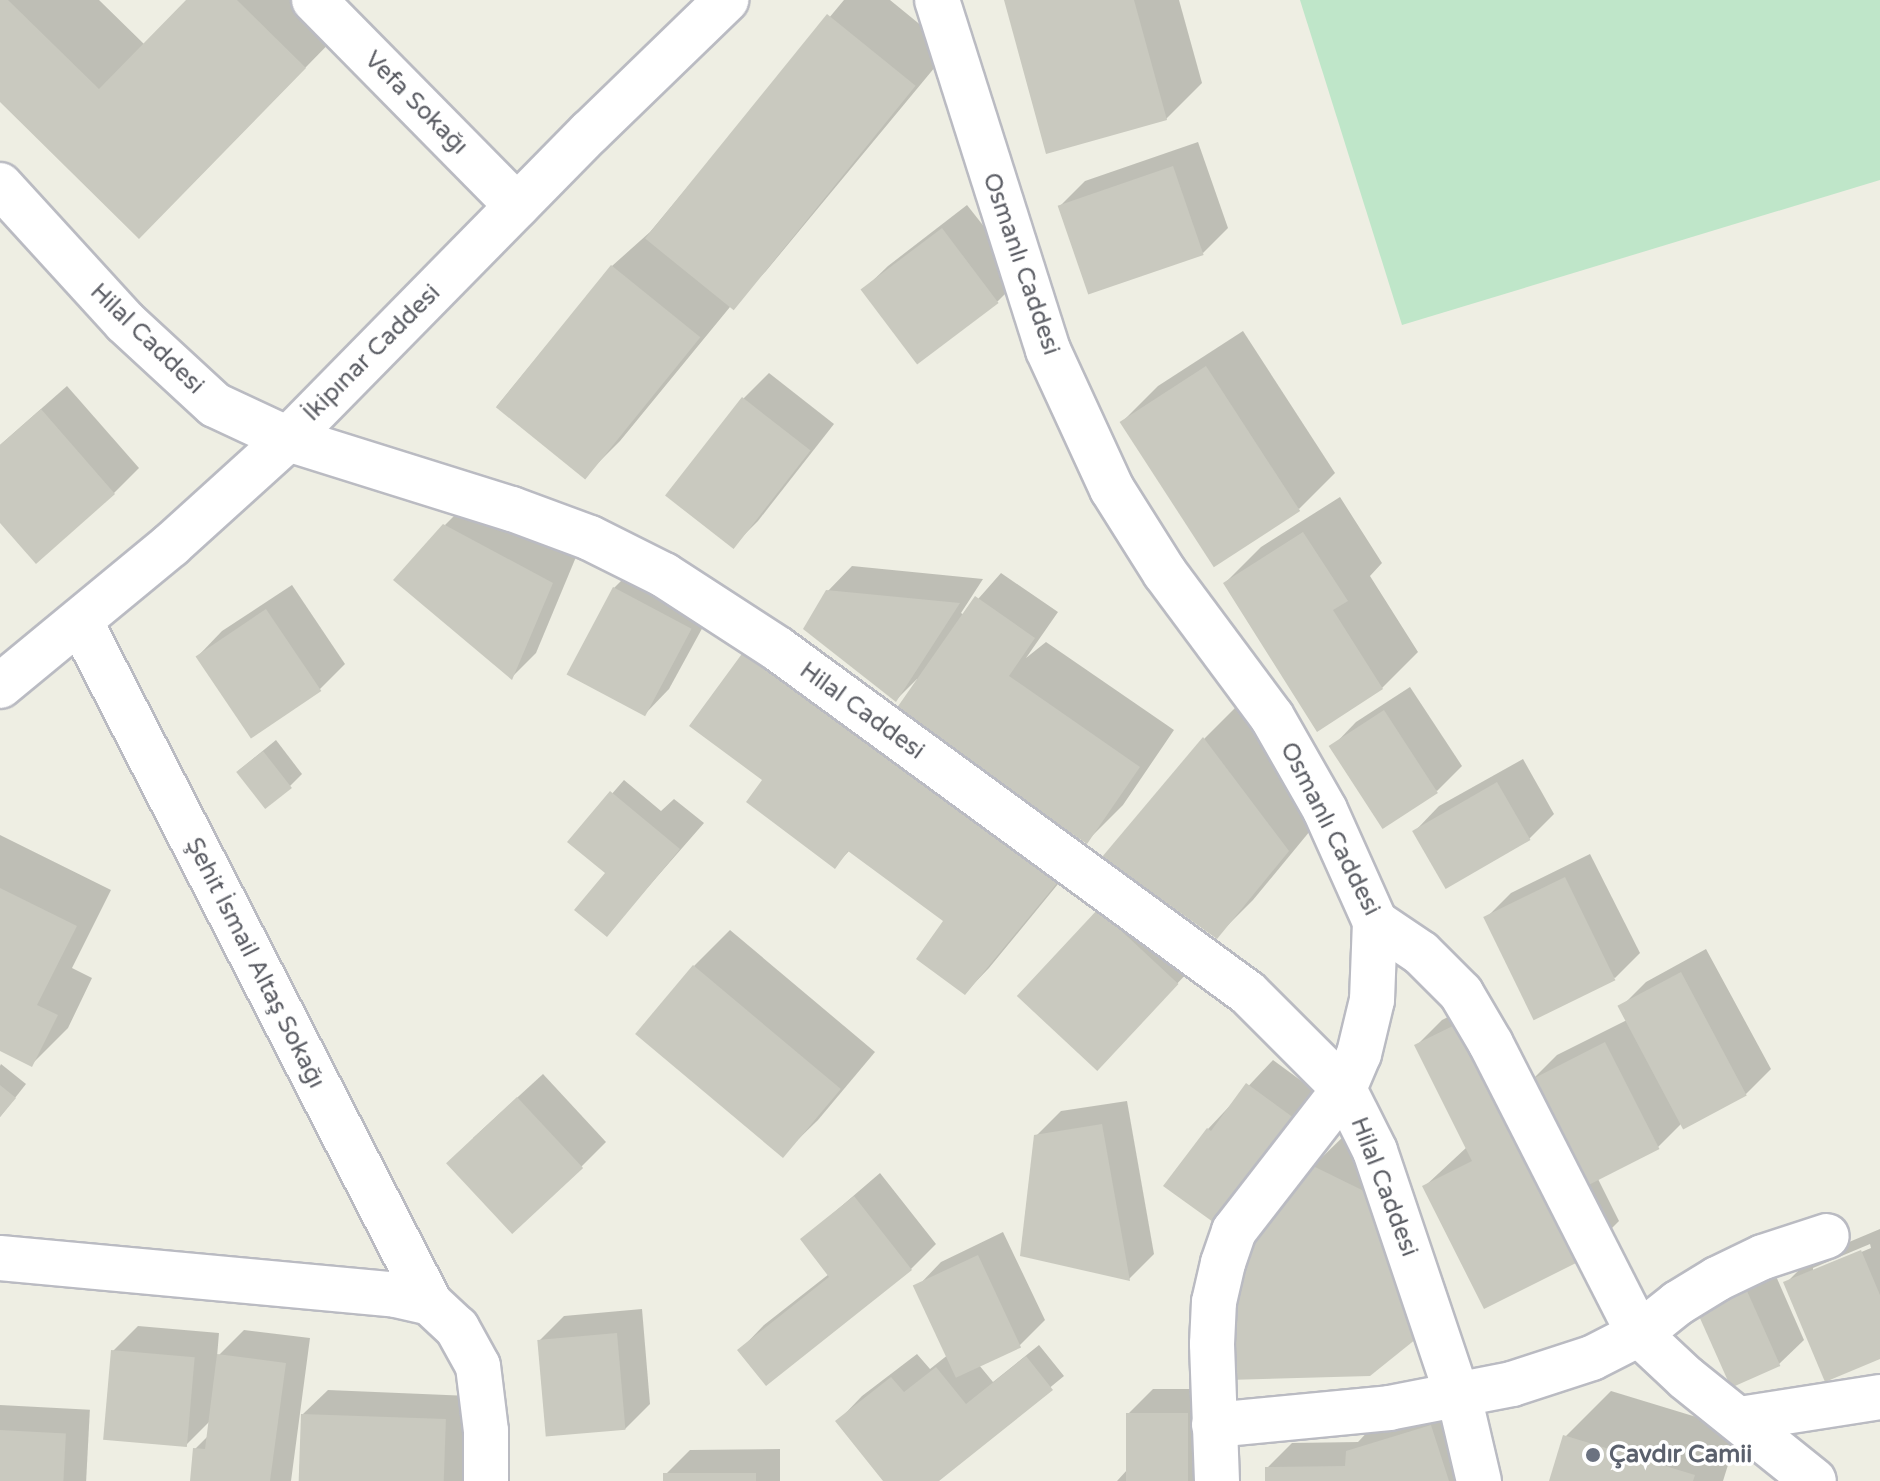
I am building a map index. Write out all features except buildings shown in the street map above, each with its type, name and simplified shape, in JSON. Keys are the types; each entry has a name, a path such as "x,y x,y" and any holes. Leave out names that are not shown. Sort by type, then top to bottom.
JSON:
{"street":[{"name":"Vefa Sokağı","path":"314,0 517,206"},
{"name":"İkipınar Caddesi","path":"0,686 81,623 288,439 517,206 726,0"},
{"name":"Osmanlı Caddesi","path":"937,0 1048,350 1106,477 1165,573 1272,717 1325,810 1375,922 1421,953 1461,993 1491,1044 1639,1334 1662,1358 1814,1481"},
{"name":"Hilal Caddesi","path":"0,185 125,322 215,405 288,439 512,509 590,538 664,575 778,649 1248,993 1344,1089 1375,1151 1458,1396 1479,1481"},
{"name":"Şehit İsmail Altaş Sokağı","path":"81,623 430,1303"},
{"path":"1217,1481 1214,1302 1234,1231 1344,1089 1359,1054 1372,1000 1375,922"},
{"path":"1214,1425 1389,1408 1458,1396 1592,1358 1639,1334 1678,1303 1717,1279 1763,1257 1827,1236"},
{"path":"0,1258 396,1295 430,1303 457,1328 478,1366 486,1431 486,1481"},
{"path":"1740,1419 1880,1397"}],"green space":[{"path":"1300,0 1880,0 1880,180 1402,325"}],"place":[{"name":"Çavdır Camii","path":"1593,1455"}]}
